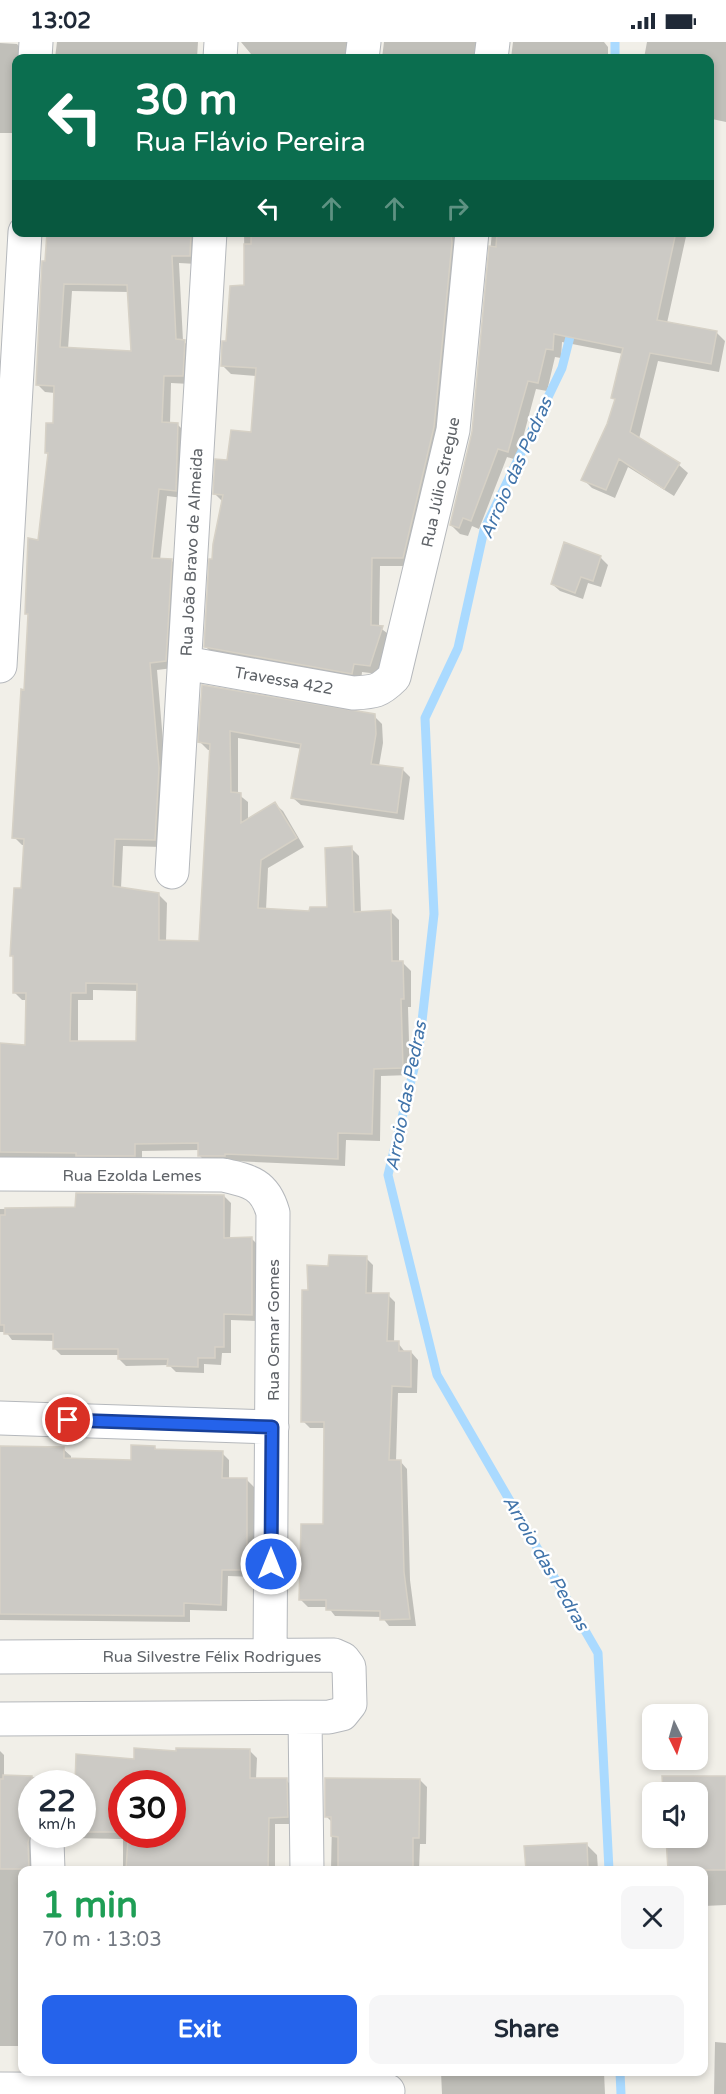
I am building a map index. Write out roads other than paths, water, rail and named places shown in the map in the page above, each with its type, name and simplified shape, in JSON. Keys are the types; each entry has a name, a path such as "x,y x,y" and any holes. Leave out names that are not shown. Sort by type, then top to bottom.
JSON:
{"street":[{"path":"0,666 25,237"},
{"name":"Rua João Bravo de Almeida","path":"172,872 210,237"},
{"name":"Rua Júlio Stregue","path":"383,688 394,677 399,661 453,430 472,237"},
{"name":"Travessa 422","path":"185,663 353,693 383,688"},
{"name":"Rua Ezolda Lemes","path":"0,1174 223,1175 246,1180 261,1188"},
{"name":"Rua Osmar Gomes","path":"261,1188 270,1199 273,1213 270,1655"},
{"path":"0,1418 272,1427"},
{"name":"Rua Silvestre Félix Rodrigues","path":"0,1657 334,1655 343,1659 350,1667 350,1704 348,1709 337,1716 0,1719"},
{"path":"305,1718 307,1866"},
{"path":"0,2089 52,2080 310,2081 388,2091"}],"waterway":[{"name":"Arroio das Pedras","path":"615,42 615,54"},
{"name":"Arroio das Pedras","path":"573,325 562,368 484,530 458,648 425,718 434,914 419,1048 388,1175 437,1375 598,1653 609,1866"},
{"name":"Arroio das Pedras","path":"620,2076 621,2094"}]}
